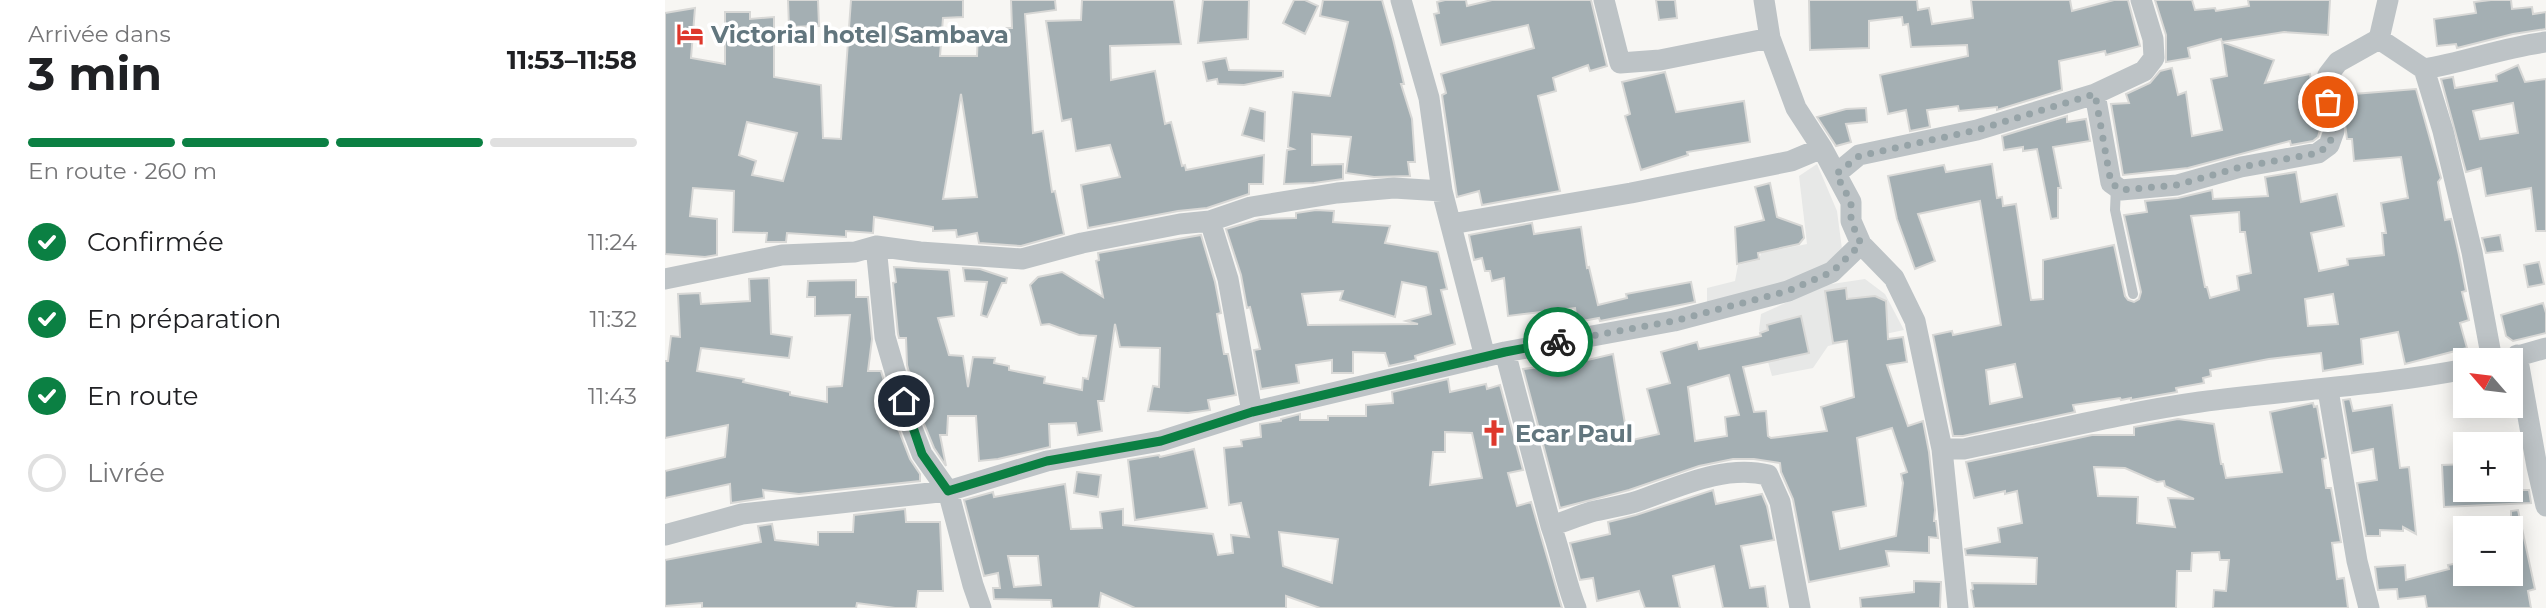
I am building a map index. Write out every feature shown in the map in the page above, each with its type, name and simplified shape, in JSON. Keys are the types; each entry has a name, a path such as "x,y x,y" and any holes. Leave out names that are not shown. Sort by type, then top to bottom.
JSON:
{"street":[{"path":"1401,0 1429,98 1442,191 1451,224 1561,552 1567,587 1576,608"},
{"path":"1604,0 1620,63 1660,60 1770,38"},
{"path":"1764,0 1770,38 1796,108 1822,148 1851,202 1851,221 1861,244 1894,278 1915,321 1942,449 1958,608"},
{"path":"1836,174 1859,156 1977,130 2095,94 2144,71 2154,58 2153,39 2141,0"},
{"path":"2095,94 2111,183 2121,190 2177,185 2241,167 2318,153 2329,145 2334,131 2328,102 2328,75 2338,62 2379,39 2388,0"},
{"path":"2379,39 2424,69 2443,131 2472,252 2490,348"},
{"path":"2424,69 2458,63 2513,46 2546,42"},
{"path":"1451,224 1738,172 1791,161 1822,148"},
{"path":"665,279 782,255 855,252 876,246 1022,259 1082,243 1180,224 1210,221 1251,207 1337,193 1394,188 1442,191"},
{"path":"1210,221 1228,278 1252,412"},
{"path":"665,535 742,514 948,491 1047,461 1161,441 1252,412 1495,354 1674,321 1788,291 1832,272 1861,244"},
{"path":"876,246 885,337 922,454 948,491 972,585 981,608"},
{"path":"2523,354 2546,348"},
{"path":"1942,449 1964,449 2119,415 2201,402 2328,390 2453,371"},
{"path":"2328,390 2357,561 2369,608"},
{"path":"2523,410 2546,506"},
{"path":"1551,526 1722,475 1756,472 1768,475 1780,502 1800,608"}],"lane":[{"path":"2116,187 2115,210 2133,294"}],"shaded area":[{"path":"1817,164 1837,211 1842,249 1821,273 1707,309 1707,288 1735,281 1738,265 1759,260 1761,253 1807,244 1799,176"},
{"path":"1865,279 1885,294 1904,330 1828,346 1813,368 1772,376 1759,330 1761,314 1825,285"}],"building":[{"path":"788,0 818,0 819,26 789,27"},
{"path":"851,0 963,0 963,17 943,18 940,56 977,56 978,34 1002,35 1002,28 1012,28 1011,0 1055,0 1056,10 1025,14 1033,133 1043,131 1052,192 1055,191 1064,234 1021,246 979,243 977,233 957,237 956,230 933,231 933,227 874,217 873,233 846,231 846,237 787,233 786,242 766,242 767,233 733,232 734,191 693,188 690,216 717,219 717,255 705,257 665,254 665,13 695,8 691,58 725,64 725,12 750,12 750,19 774,17 774,77 821,85 823,138 841,139","holes":["961,94 977,197 943,199","747,122 797,133 783,181 752,175 756,161 739,155"]},
{"path":"1082,0 1174,0 1181,44 1110,46 1111,80 1155,71 1165,124 1171,122 1182,166 1185,165 1186,170 1264,155 1263,184 1249,184 1249,194 1207,208 1088,228 1081,185 1120,177 1110,145 1076,151 1071,119 1062,121 1046,21 1081,20"},
{"path":"1203,0 1249,0 1248,39 1198,43"},
{"path":"1294,0 1305,0 1318,6 1305,34 1283,23"},
{"path":"1323,0 1382,0 1404,84 1401,84 1412,119 1415,162 1408,162 1410,176 1374,177 1346,173 1351,137 1312,134 1312,165 1343,164 1343,179 1284,184 1287,150 1293,149 1288,147 1293,92 1330,96 1348,22 1320,16"},
{"path":"1466,0 1467,6 1492,0 1591,0 1607,66 1590,71 1588,65 1553,78 1556,91 1538,96 1560,191 1482,205 1479,191 1457,197 1442,95 1446,93 1441,74 1534,48 1528,25 1441,45 1434,14 1439,13 1437,2"},
{"path":"1656,0 1675,0 1677,18 1659,20"},
{"path":"1809,0 1917,0 1918,10 1929,8 1932,24 1973,18 1971,0 2070,0 2072,11 2114,0 2128,0 2140,46 2106,55 2105,51 2059,61 2062,90 1997,110 1997,107 1959,111 1958,106 1927,110 1930,127 1910,131 1906,110 1888,114 1880,75 1968,56 1967,45 1911,47 1908,24 1903,25 1902,17 1869,21 1869,48 1810,50"},
{"path":"2155,0 2192,0 2195,10 2215,8 2216,11 2249,6 2248,0 2330,0 2328,35 2284,32 2222,42 2221,39 2188,48 2190,58 2166,62 2166,35"},
{"path":"2511,0 2512,9 2532,7 2533,14 2546,12 2546,29 2457,48 2456,44 2437,46 2434,19 2476,13 2474,2"},
{"path":"2222,42 2274,60 2265,83 2310,74 2312,87 2315,86 2315,105 2320,130 2318,137 2313,141 2291,145 2290,141 2188,168 2123,175 2111,104 2129,103 2126,94 2150,83 2160,71 2172,68 2178,95 2186,92 2192,136 2222,130 2211,79 2227,76"},
{"path":"1226,58 1229,70 1283,71 1283,77 1244,85 1218,84 1217,79 1207,81 1203,62"},
{"path":"2518,65 2525,82 2546,79 2546,231 2536,231 2531,188 2486,196 2481,168 2466,172 2441,79 2453,77 2455,88 2497,81 2496,75","holes":["2513,103 2518,133 2480,139 2473,111"]},
{"path":"1665,72 1676,112 1744,101 1750,142 1687,152 1688,155 1641,170 1625,116 1630,114 1622,82"},
{"path":"2416,89 2441,178 2438,182 2445,220 2451,219 2459,255 2466,291 2462,292 2469,320 2460,323 2467,348 2453,348 2453,352 2405,364 2398,332 2361,339 2363,364 2323,371 2321,353 2269,359 2210,370 2211,376 2203,378 2204,383 2176,388 2177,392 2131,400 2120,398 2073,405 2075,412 1953,436 1933,335 1952,331 1953,335 2001,325 1980,201 1918,214 1935,261 1915,269 1897,219 1888,176 1944,165 1946,172 1992,164 1997,198 2002,197 2003,206 2016,204 2031,300 2043,299 2043,260 2114,245 2125,296 2134,302 2139,299 2141,292 2124,215 2147,212 2145,201 2178,198 2212,190 2213,199 2268,196 2265,177 2296,172 2301,202 2337,194 2344,226 2311,233 2319,271 2348,265 2347,259 2384,255 2382,233 2386,233 2381,203 2408,198 2401,157 2354,161 2352,139 2347,139 2341,95","holes":["2239,212 2240,232 2245,232 2251,273 2237,276 2239,290 2210,298 2205,287 2191,216","2333,294 2338,324 2308,326 2305,299","2015,364 2022,397 1990,404 1986,370"]},
{"path":"1250,108 1265,112 1264,141 1242,135"},
{"path":"1866,108 1867,122 1846,124 1851,142 1836,146 1817,117 1846,109"},
{"path":"2067,116 2067,122 2086,119 2090,141 2053,147 2061,188 2058,188 2058,218 2051,219 2037,149 2023,151 2023,147 2004,150 2002,136"},
{"path":"1770,183 1777,217 1802,226 1804,238 1799,244 1758,253 1759,259 1737,264 1735,227 1764,220 1755,187"},
{"path":"1334,211 1333,222 1390,226 1385,243 1438,252 1447,289 1441,290 1455,344 1415,356 1416,360 1389,366 1385,353 1353,352 1353,373 1332,373 1332,360 1296,365 1299,383 1261,389 1254,350 1260,349 1226,229 1260,219 1296,218 1296,213","holes":["1402,282 1426,287 1431,314 1406,321 1418,324 1308,325 1302,294 1343,291 1340,300 1395,317"]},
{"path":"1532,223 1534,234 1581,227 1587,268 1589,267 1598,305 1627,298 1626,294 1691,282 1695,302 1600,321 1599,318 1577,322 1575,308 1508,316 1504,278 1492,281 1490,271 1485,271 1482,258 1474,260 1469,235"},
{"path":"1201,235 1215,282 1221,313 1217,314 1224,354 1228,354 1236,395 1208,400 1210,410 1188,413 1148,411 1153,386 1159,387 1160,348 1120,347 1115,324 1104,401 1098,401 1102,431 1078,435 1076,423 1049,424 1050,447 979,461 976,416 948,416 947,435 940,435 946,466 934,448 922,419 907,365 906,338 899,338 893,283 896,282 894,267 949,270 954,316 938,318 949,355 963,356 968,387 973,357 995,358 994,363 1009,366 1009,370 1045,377 1044,383 1082,390 1083,378 1088,379 1096,336 1079,335 1049,324 1041,325 1030,285 1038,277 1062,272 1103,297 1096,261 1099,260 1098,253"},
{"path":"2500,235 2503,251 2486,253 2482,238"},
{"path":"2539,262 2544,284 2528,287 2524,265"},
{"path":"963,268 980,269 1007,278 1006,283 1002,283 987,317 981,315 987,282 965,281"},
{"path":"769,278 771,334 792,337 789,358 701,348 697,371 744,379 743,382 827,402 827,387 842,386 850,315 815,316 815,297 807,297 808,281 856,280 856,297 868,297 872,339 868,371 881,371 898,428 910,459 920,474 920,481 799,494 763,490 764,498 731,503 730,484 665,498 665,471 725,457 728,425 665,438 665,361 668,361 671,336 680,337 678,294 700,293 701,304 750,301 749,279"},
{"path":"1846,288 1847,299 1875,296 1886,301 1888,339 1903,337 1907,362 1887,365 1908,426 1923,421 1938,538 1929,537 1929,553 1886,551 1889,566 1809,582 1793,499 1781,472 1780,463 1754,459 1733,459 1699,466 1629,490 1560,508 1523,369 1579,362 1613,354 1628,441 1659,434 1647,389 1670,383 1661,352 1697,342 1699,349 1761,336 1760,333 1768,330 1767,325 1801,316 1809,353 1743,367 1754,412 1766,411 1768,436 1771,438 1827,431 1821,407 1854,397 1847,341 1833,343 1825,291","holes":["1729,375 1739,415 1725,417 1727,436 1695,441 1688,387","1892,428 1907,472 1901,474 1903,483 1896,536 1840,549 1833,512 1866,506 1857,438"]},
{"path":"2543,303 2546,333 2513,341 2506,336 2501,315"},
{"path":"1448,379 1450,392 1486,384 1487,389 1500,385 1523,470 1508,473 1517,506 1531,502 1562,608 1320,608 1286,596 1286,608 1135,608 1101,593 1099,608 1052,608 1051,600 994,599 993,588 1000,588 998,573 984,576 964,500 993,492 994,497 1065,484 1071,529 1102,528 1100,512 1123,509 1123,525 1213,534 1218,555 1233,553 1231,535 1249,537 1241,503 1229,505 1224,448 1242,446 1241,440 1261,437 1260,424 1281,421 1300,414 1300,420 1328,420 1328,416 1366,416 1366,405 1393,403 1392,392","holes":["1445,432 1472,433 1482,478 1430,485 1433,452 1445,452","1279,532 1338,539 1332,583 1283,566","1008,556 1038,556 1041,585 1014,587"]},
{"path":"2350,399 2353,411 2392,405 2400,468 2409,467 2416,534 2403,527 2403,531 2380,530 2380,536 2366,536 2357,483 2377,480 2373,449 2352,453 2343,400"},
{"path":"2313,403 2314,407 2317,406 2326,458 2322,459 2326,488 2331,488 2341,542 2332,543 2337,579 2344,578 2348,608 2213,608 2214,590 2226,591 2229,560 2220,560 2219,552 2192,553 2191,571 2177,571 2176,608 1974,608 1972,583 2036,584 2037,558 1966,555 1965,549 2000,542 1998,528 2022,523 2017,491 1974,498 1966,462 2092,435 2134,435 2134,427 2178,419 2214,424 2226,478 2282,472 2270,412","holes":["2094,467 2125,468 2157,482 2164,481 2165,486 2194,499 2168,498 2175,527 2137,523 2138,497 2098,496"]},
{"path":"1194,449 1207,508 1135,520 1128,460 1160,457"},
{"path":"2442,465 2453,465 2453,502 2523,502 2523,490 2529,490 2531,503 2444,507"},
{"path":"1077,472 1101,475 1098,497 1074,493"},
{"path":"1713,490 1716,504 1762,494 1774,540 1741,546 1750,588 1765,586 1768,608 1723,608 1714,566 1673,576 1680,608 1645,608 1639,591 1597,601 1593,578 1580,580 1570,543 1610,534 1608,522"},
{"path":"905,509 906,522 940,522 943,591 918,591 916,608 857,603 856,608 702,608 702,603 665,606 665,560 761,542 758,526 772,524 775,540 818,545 818,532 853,532 854,515"},
{"path":"2518,510 2519,516 2511,516 2511,511"},
{"path":"2523,533 2535,589 2528,591 2531,608 2427,608 2425,596 2398,599 2397,589 2378,590 2375,567 2405,565 2406,580 2449,569 2448,565 2453,564 2453,586 2523,586"},
{"path":"1914,581 1941,582 1940,608 1861,608 1860,598 1914,592"}],"way so far":[{"path":"1558,342 1674,321 1788,291 1832,272 1861,244 1851,221 1851,202 1836,174 1859,156 1884,149 1932,142 2095,94 2111,183 2121,190 2177,185 2241,167 2318,153 2329,145 2334,131 2328,102"}],"place":[{"name":"Victorial hotel Sambava","path":"690,34"},
{"name":"Ecar Paul","path":"1494,433"}],"route":[{"path":"904,401 922,454 948,491 1047,461 1161,441 1252,412 1558,342"}]}
